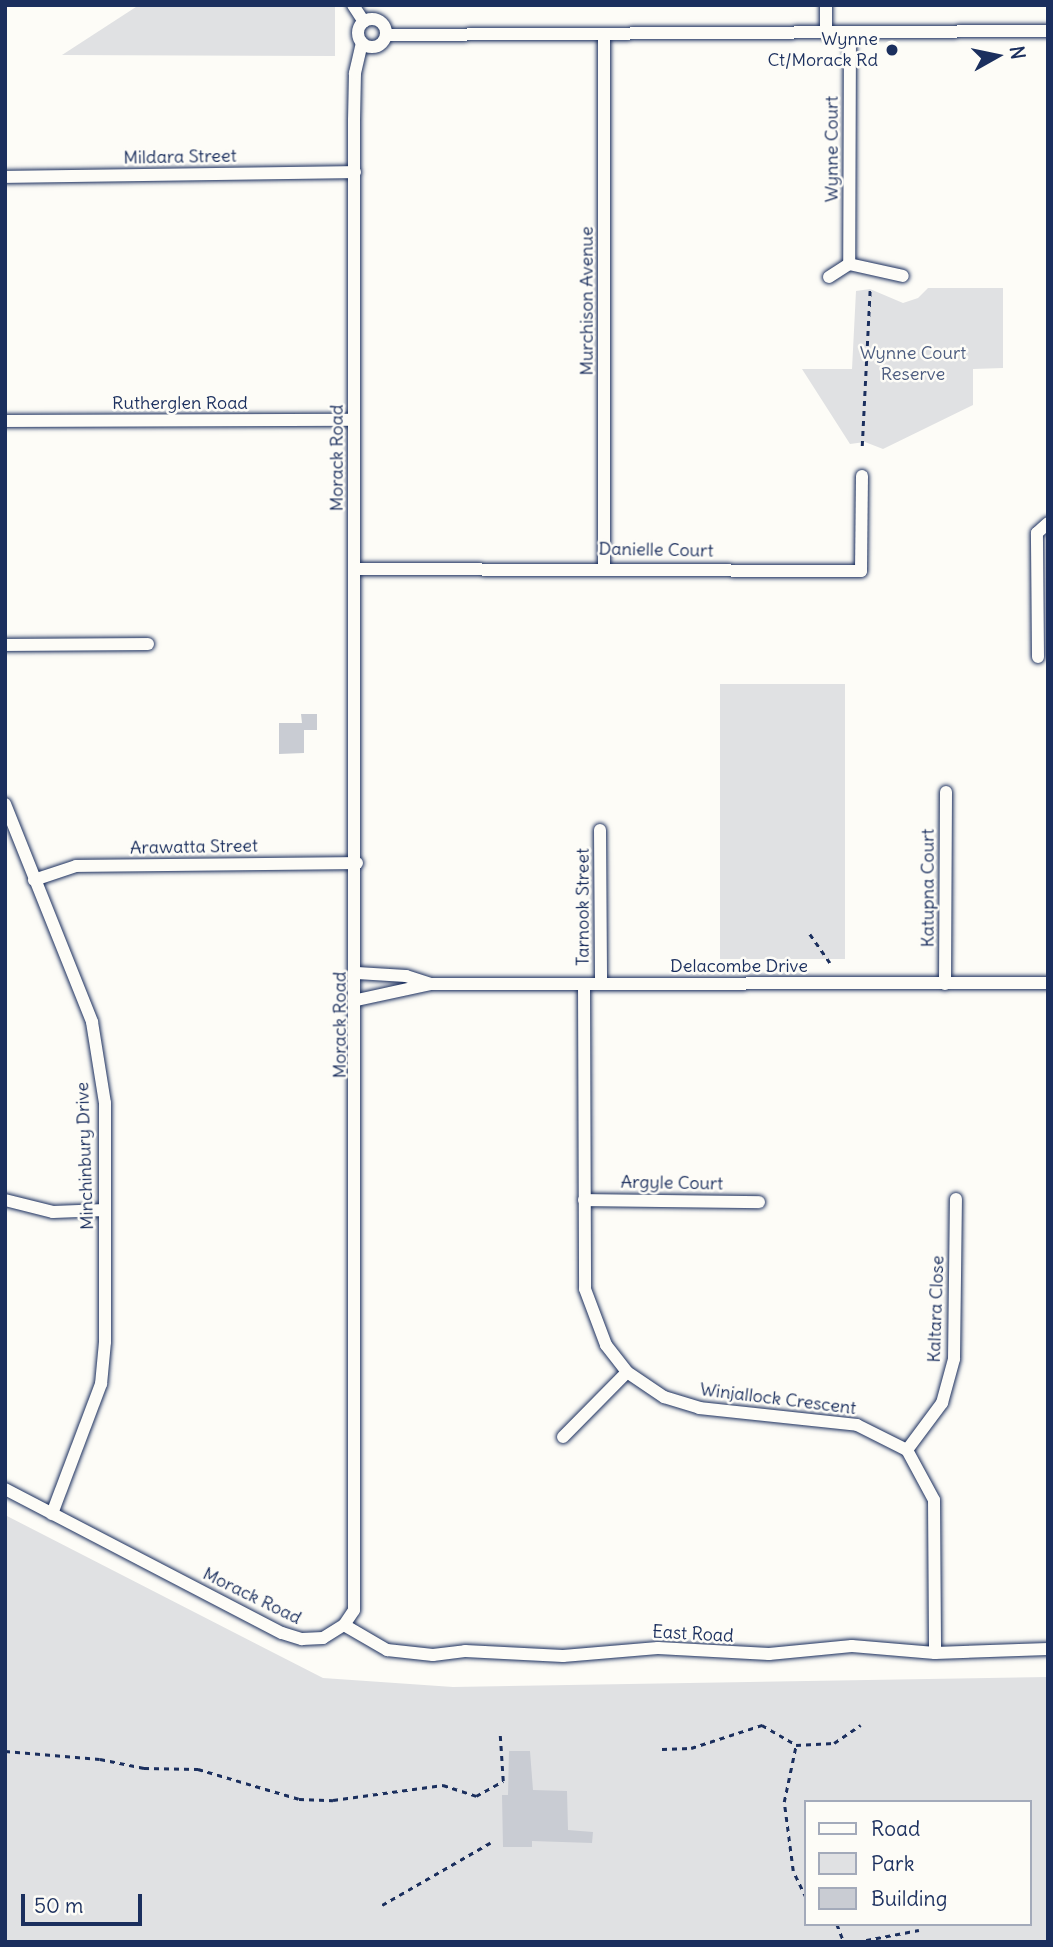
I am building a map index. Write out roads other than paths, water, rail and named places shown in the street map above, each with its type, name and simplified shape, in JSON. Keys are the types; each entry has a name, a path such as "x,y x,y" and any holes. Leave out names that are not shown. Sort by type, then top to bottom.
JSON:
{"street":[{"path":"353,5 364,22"},
{"path":"826,5 826,33"},
{"path":"364,22 381,22 386,35"},
{"path":"364,22 358,30 362,43 374,47 386,35 1048,31"},
{"name":"Wynne Court","path":"849,264 850,33"},
{"name":"Murchison Avenue","path":"604,35 604,566"},
{"name":"Morack Road","path":"5,1489 282,1633 318,1640 344,1625 356,1601 355,73 362,43"},
{"name":"Mildara Street","path":"5,177 355,172"},
{"path":"829,277 849,264 903,276"},
{"name":"Rutherglen Road","path":"5,421 354,420"},
{"name":"Danielle Court","path":"355,569 604,566 861,571 862,475"},
{"path":"1038,657 1037,533 1048,523"},
{"path":"5,645 148,644"},
{"name":"Katupna Court","path":"945,984 946,792"},
{"name":"Minchinbury Drive","path":"5,804 92,1022 105,1102 101,1384 52,1514"},
{"name":"Tarnook Street","path":"600,830 601,984"},
{"name":"Arawatta Street","path":"34,880 76,866 357,863"},
{"name":"Delacombe Drive","path":"357,973 406,976 431,984"},
{"name":"Delacombe Drive","path":"357,1000 431,984 1048,983"},
{"name":"Winjallock Crescent","path":"583,984 585,1289 606,1345 627,1372 664,1397 699,1408 857,1425 907,1450"},
{"name":"Kaltara Close","path":"907,1450 942,1404 954,1359 956,1199"},
{"path":"5,1200 53,1212 105,1210"},
{"name":"Argyle Court","path":"584,1200 760,1202"},
{"path":"563,1437 627,1372"},
{"path":"907,1450 934,1500 935,1653"},
{"name":"East Road","path":"344,1625 373,1645 412,1654 563,1656 658,1648 769,1654 852,1646 935,1653 1048,1649"}],"place":[{"name":"Wynne Ct/Morack Rd","path":"892,50"}],"park label":[{"name":"Wynne Court Reserve","path":"913,364"}]}
